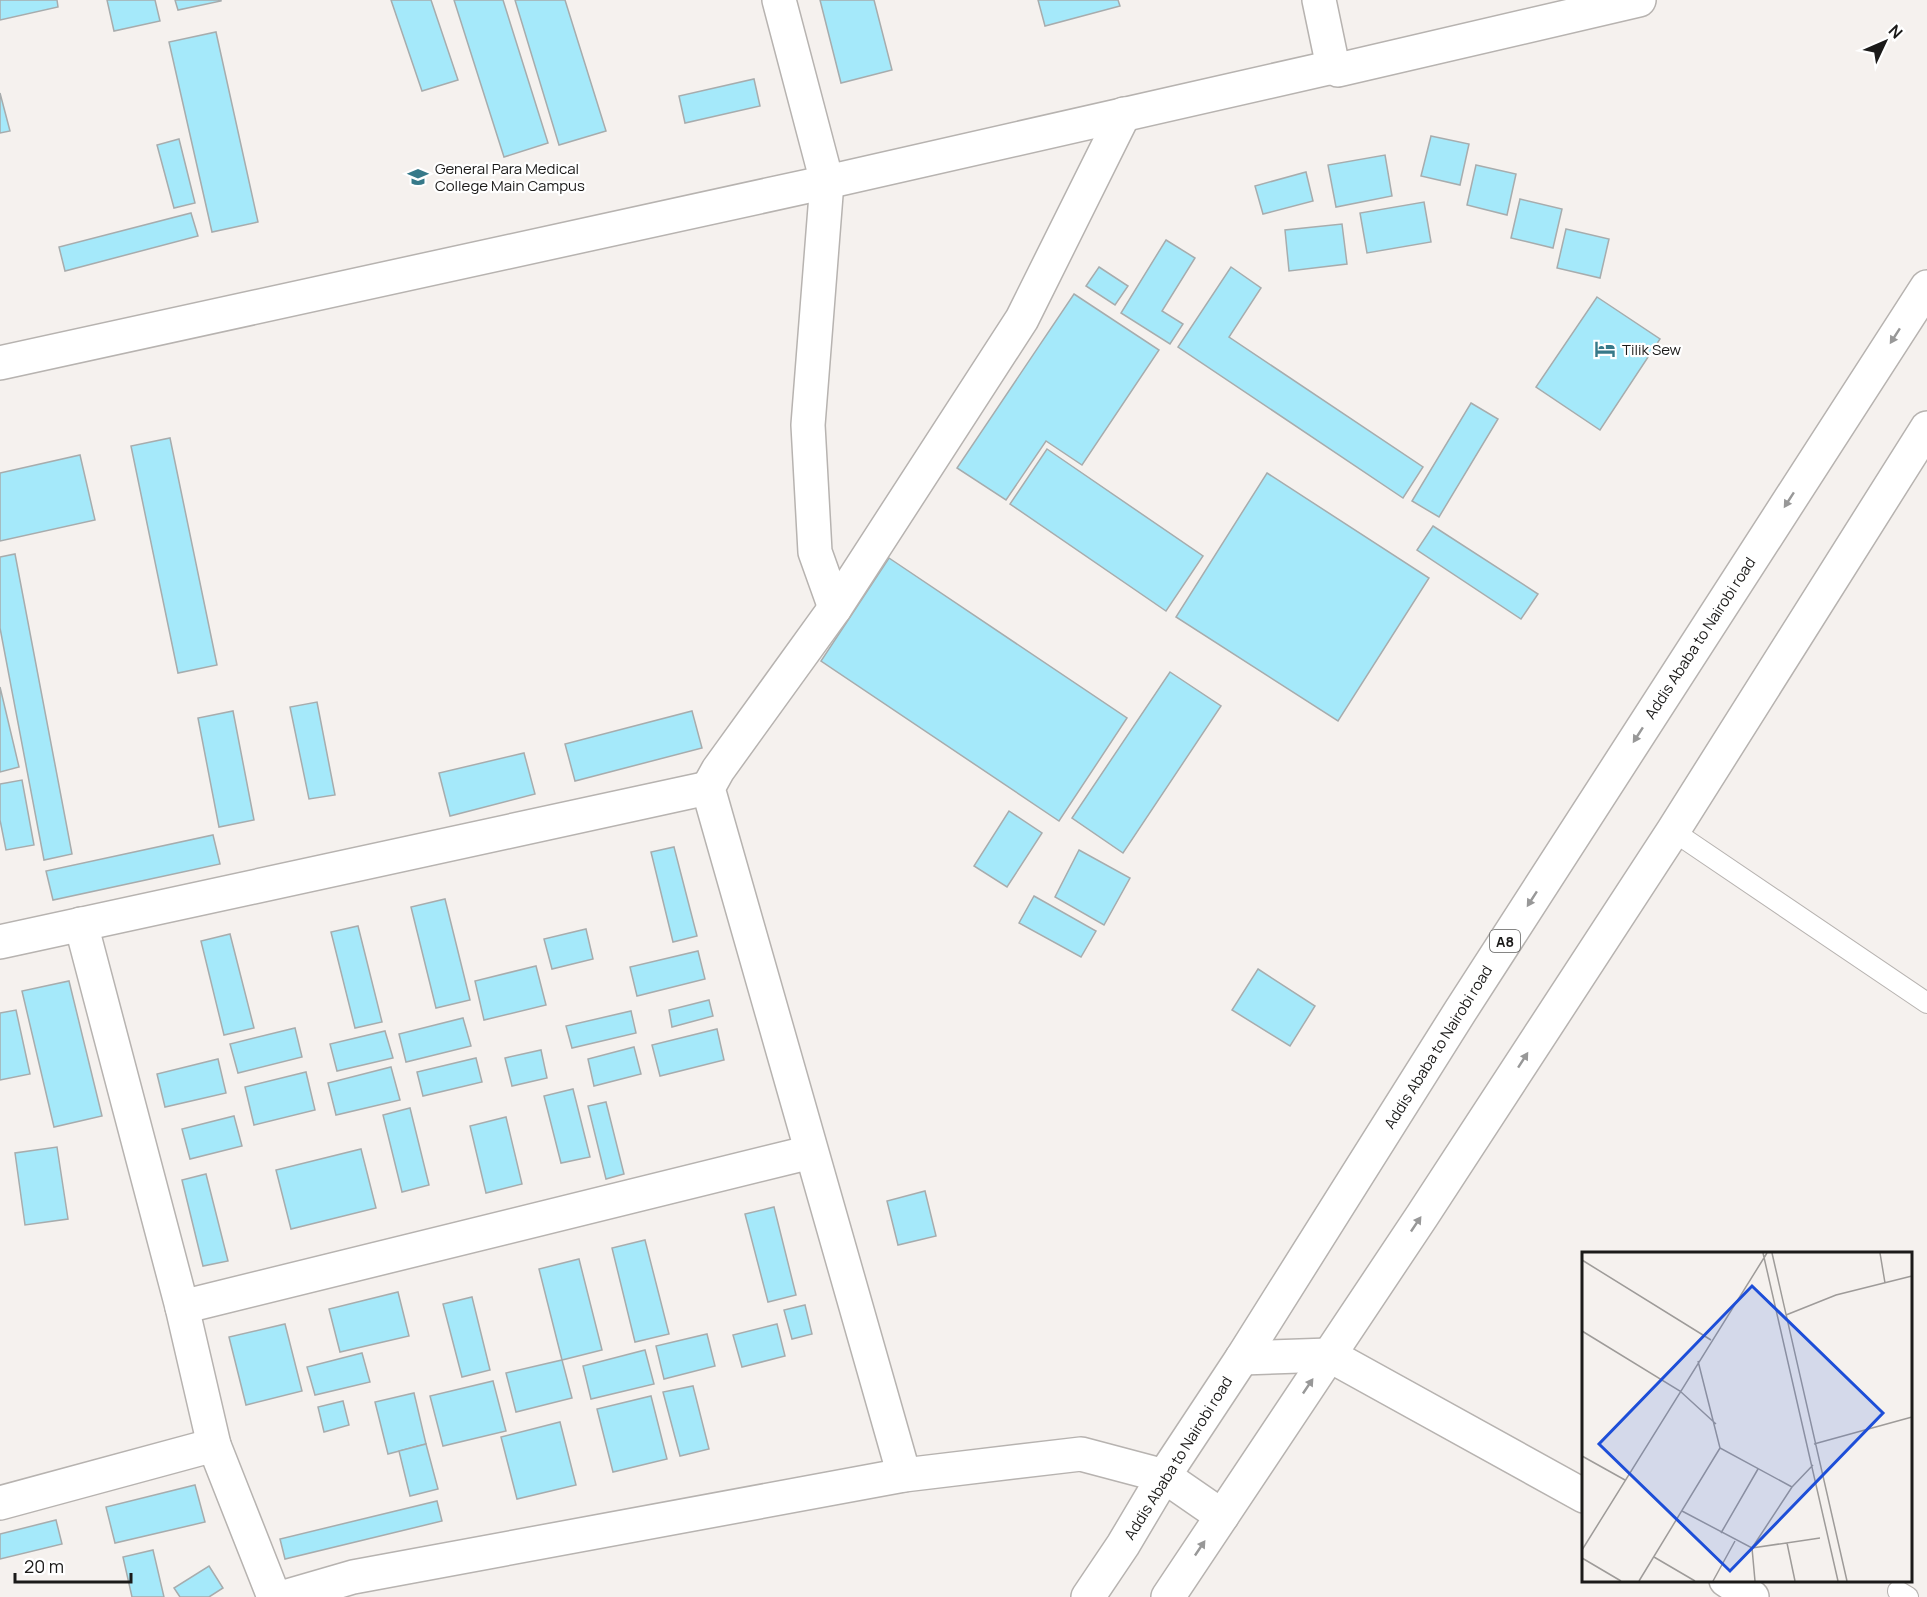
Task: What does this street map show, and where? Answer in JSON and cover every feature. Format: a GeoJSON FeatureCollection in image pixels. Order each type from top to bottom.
{"type":"FeatureCollection","features":[{"type":"Feature","properties":{"kind":"main road"},"geometry":{"type":"LineString","coordinates":[[779,0],[827,182],[808,425],[815,552],[836,608]]}},
{"type":"Feature","properties":{"kind":"main road"},"geometry":{"type":"LineString","coordinates":[[1319,0],[1333,67]]}},
{"type":"Feature","properties":{"kind":"main road"},"geometry":{"type":"LineString","coordinates":[[0,363],[827,182],[1333,67],[1338,70],[1640,0]]}},
{"type":"Feature","properties":{"kind":"main road"},"geometry":{"type":"LineString","coordinates":[[904,1475],[708,788],[718,770],[836,608],[1022,319],[1124,114]]}},
{"type":"Feature","properties":{"kind":"main road","name":"Addis Ababa to Nairobi road"},"geometry":{"type":"LineString","coordinates":[[1088,1597],[1461,1010],[1927,287]]}},
{"type":"Feature","properties":{"kind":"main road"},"geometry":{"type":"LineString","coordinates":[[1168,1597],[1673,831],[1927,428]]}},
{"type":"Feature","properties":{"kind":"main road"},"geometry":{"type":"LineString","coordinates":[[0,942],[708,788]]}},
{"type":"Feature","properties":{"kind":"main road"},"geometry":{"type":"LineString","coordinates":[[81,924],[182,1307],[214,1445],[274,1597]]}},
{"type":"Feature","properties":{"kind":"main road"},"geometry":{"type":"LineString","coordinates":[[182,1307],[811,1152]]}},
{"type":"Feature","properties":{"kind":"main road"},"geometry":{"type":"LineString","coordinates":[[1242,1358],[1329,1355],[1582,1495]]}},
{"type":"Feature","properties":{"kind":"main road"},"geometry":{"type":"LineString","coordinates":[[0,1503],[214,1445]]}},
{"type":"Feature","properties":{"kind":"main road"},"geometry":{"type":"LineString","coordinates":[[284,1597],[353,1578],[904,1475],[1081,1454],[1164,1476],[1222,1516]]}},
{"type":"Feature","properties":{"kind":"main road"},"geometry":{"type":"LineString","coordinates":[[1728,1582],[1752,1597]]}},
{"type":"Feature","properties":{"kind":"lane"},"geometry":{"type":"LineString","coordinates":[[1673,831],[1927,1003]]}},
{"type":"Feature","properties":{"kind":"building"},"geometry":{"type":"Polygon","coordinates":[[[0,0],[57,0],[58,7],[0,20],[0,0]]]}},
{"type":"Feature","properties":{"kind":"building"},"geometry":{"type":"Polygon","coordinates":[[[107,0],[155,0],[160,21],[114,31],[107,0]]]}},
{"type":"Feature","properties":{"kind":"building"},"geometry":{"type":"Polygon","coordinates":[[[175,0],[221,0],[221,1],[178,10],[175,0]]]}},
{"type":"Feature","properties":{"kind":"building"},"geometry":{"type":"Polygon","coordinates":[[[391,0],[431,0],[458,80],[422,91],[391,0]]]}},
{"type":"Feature","properties":{"kind":"building"},"geometry":{"type":"Polygon","coordinates":[[[454,0],[503,0],[548,143],[504,157],[454,0]]]}},
{"type":"Feature","properties":{"kind":"building"},"geometry":{"type":"Polygon","coordinates":[[[515,0],[565,0],[606,131],[559,145],[515,0]]]}},
{"type":"Feature","properties":{"kind":"building"},"geometry":{"type":"Polygon","coordinates":[[[820,0],[874,0],[892,70],[841,83],[820,0]]]}},
{"type":"Feature","properties":{"kind":"building"},"geometry":{"type":"Polygon","coordinates":[[[1038,0],[1118,0],[1120,6],[1045,26],[1038,0]]]}},
{"type":"Feature","properties":{"kind":"building"},"geometry":{"type":"Polygon","coordinates":[[[216,32],[258,222],[212,232],[169,42],[216,32]]]}},
{"type":"Feature","properties":{"kind":"building"},"geometry":{"type":"Polygon","coordinates":[[[754,79],[760,106],[685,123],[679,96],[754,79]]]}},
{"type":"Feature","properties":{"kind":"building"},"geometry":{"type":"Polygon","coordinates":[[[0,93],[10,131],[0,133],[0,93]]]}},
{"type":"Feature","properties":{"kind":"building"},"geometry":{"type":"Polygon","coordinates":[[[1431,136],[1469,144],[1460,185],[1421,176],[1431,136]]]}},
{"type":"Feature","properties":{"kind":"building"},"geometry":{"type":"Polygon","coordinates":[[[179,139],[195,203],[174,208],[157,145],[179,139]]]}},
{"type":"Feature","properties":{"kind":"building"},"geometry":{"type":"Polygon","coordinates":[[[1385,155],[1392,196],[1336,207],[1328,165],[1385,155]]]}},
{"type":"Feature","properties":{"kind":"building"},"geometry":{"type":"Polygon","coordinates":[[[1476,165],[1516,174],[1507,215],[1467,205],[1476,165]]]}},
{"type":"Feature","properties":{"kind":"building"},"geometry":{"type":"Polygon","coordinates":[[[1306,172],[1313,201],[1263,214],[1255,186],[1306,172]]]}},
{"type":"Feature","properties":{"kind":"building"},"geometry":{"type":"Polygon","coordinates":[[[1520,199],[1562,209],[1553,248],[1511,238],[1520,199]]]}},
{"type":"Feature","properties":{"kind":"building"},"geometry":{"type":"Polygon","coordinates":[[[1424,202],[1431,242],[1367,253],[1360,213],[1424,202]]]}},
{"type":"Feature","properties":{"kind":"building"},"geometry":{"type":"Polygon","coordinates":[[[191,213],[198,236],[65,271],[59,247],[191,213]]]}},
{"type":"Feature","properties":{"kind":"building"},"geometry":{"type":"Polygon","coordinates":[[[1342,224],[1347,264],[1289,271],[1285,230],[1342,224]]]}},
{"type":"Feature","properties":{"kind":"building"},"geometry":{"type":"Polygon","coordinates":[[[1566,229],[1609,239],[1600,278],[1557,268],[1566,229]]]}},
{"type":"Feature","properties":{"kind":"building"},"geometry":{"type":"Polygon","coordinates":[[[1166,240],[1195,258],[1162,311],[1183,324],[1170,344],[1121,313],[1166,240]]]}},
{"type":"Feature","properties":{"kind":"building"},"geometry":{"type":"Polygon","coordinates":[[[1099,267],[1128,286],[1115,305],[1086,286],[1099,267]]]}},
{"type":"Feature","properties":{"kind":"building"},"geometry":{"type":"Polygon","coordinates":[[[1231,267],[1261,288],[1229,337],[1423,467],[1403,498],[1178,347],[1231,267]]]}},
{"type":"Feature","properties":{"kind":"building"},"geometry":{"type":"Polygon","coordinates":[[[1074,294],[1159,350],[1082,465],[1046,441],[1006,500],[957,468],[1074,294]]]}},
{"type":"Feature","properties":{"kind":"building"},"geometry":{"type":"Polygon","coordinates":[[[1597,297],[1660,339],[1600,430],[1536,387],[1597,297]]]}},
{"type":"Feature","properties":{"kind":"building"},"geometry":{"type":"Polygon","coordinates":[[[1471,403],[1498,419],[1439,517],[1412,501],[1471,403]]]}},
{"type":"Feature","properties":{"kind":"building"},"geometry":{"type":"Polygon","coordinates":[[[170,438],[217,665],[178,673],[131,446],[170,438]]]}},
{"type":"Feature","properties":{"kind":"building"},"geometry":{"type":"Polygon","coordinates":[[[1047,449],[1203,556],[1166,611],[1010,504],[1047,449]]]}},
{"type":"Feature","properties":{"kind":"building"},"geometry":{"type":"Polygon","coordinates":[[[80,455],[95,520],[0,541],[0,473],[80,455]]]}},
{"type":"Feature","properties":{"kind":"building"},"geometry":{"type":"Polygon","coordinates":[[[1267,473],[1429,578],[1338,721],[1176,617],[1267,473]]]}},
{"type":"Feature","properties":{"kind":"building"},"geometry":{"type":"Polygon","coordinates":[[[1433,526],[1538,594],[1521,619],[1417,550],[1433,526]]]}},
{"type":"Feature","properties":{"kind":"building"},"geometry":{"type":"Polygon","coordinates":[[[15,554],[72,854],[44,860],[0,628],[0,557],[15,554]]]}},
{"type":"Feature","properties":{"kind":"building"},"geometry":{"type":"Polygon","coordinates":[[[889,558],[1127,718],[1059,821],[821,661],[889,558]]]}},
{"type":"Feature","properties":{"kind":"building"},"geometry":{"type":"Polygon","coordinates":[[[1170,672],[1221,706],[1123,853],[1072,818],[1170,672]]]}},
{"type":"Feature","properties":{"kind":"building"},"geometry":{"type":"Polygon","coordinates":[[[0,687],[19,767],[0,772],[0,687]]]}},
{"type":"Feature","properties":{"kind":"building"},"geometry":{"type":"Polygon","coordinates":[[[317,702],[335,795],[309,799],[290,707],[317,702]]]}},
{"type":"Feature","properties":{"kind":"building"},"geometry":{"type":"Polygon","coordinates":[[[233,711],[254,820],[219,827],[198,718],[233,711]]]}},
{"type":"Feature","properties":{"kind":"building"},"geometry":{"type":"Polygon","coordinates":[[[692,711],[702,748],[575,781],[565,744],[692,711]]]}},
{"type":"Feature","properties":{"kind":"building"},"geometry":{"type":"Polygon","coordinates":[[[524,753],[535,794],[450,816],[439,773],[524,753]]]}},
{"type":"Feature","properties":{"kind":"building"},"geometry":{"type":"Polygon","coordinates":[[[22,780],[34,845],[6,850],[0,820],[0,784],[22,780]]]}},
{"type":"Feature","properties":{"kind":"building"},"geometry":{"type":"Polygon","coordinates":[[[1009,811],[1042,833],[1007,887],[974,866],[1009,811]]]}},
{"type":"Feature","properties":{"kind":"building"},"geometry":{"type":"Polygon","coordinates":[[[213,835],[220,864],[53,900],[46,871],[213,835]]]}},
{"type":"Feature","properties":{"kind":"building"},"geometry":{"type":"Polygon","coordinates":[[[674,847],[697,936],[673,942],[651,852],[674,847]]]}},
{"type":"Feature","properties":{"kind":"building"},"geometry":{"type":"Polygon","coordinates":[[[1079,850],[1130,878],[1104,925],[1055,897],[1079,850]]]}},
{"type":"Feature","properties":{"kind":"building"},"geometry":{"type":"Polygon","coordinates":[[[1034,896],[1096,931],[1081,957],[1019,923],[1034,896]]]}},
{"type":"Feature","properties":{"kind":"building"},"geometry":{"type":"Polygon","coordinates":[[[445,899],[470,1000],[436,1008],[411,907],[445,899]]]}},
{"type":"Feature","properties":{"kind":"building"},"geometry":{"type":"Polygon","coordinates":[[[358,926],[382,1022],[355,1028],[331,932],[358,926]]]}},
{"type":"Feature","properties":{"kind":"building"},"geometry":{"type":"Polygon","coordinates":[[[586,929],[593,959],[552,969],[544,939],[586,929]]]}},
{"type":"Feature","properties":{"kind":"building"},"geometry":{"type":"Polygon","coordinates":[[[230,934],[254,1028],[224,1035],[201,941],[230,934]]]}},
{"type":"Feature","properties":{"kind":"building"},"geometry":{"type":"Polygon","coordinates":[[[698,951],[705,979],[637,996],[630,967],[698,951]]]}},
{"type":"Feature","properties":{"kind":"building"},"geometry":{"type":"Polygon","coordinates":[[[536,966],[546,1005],[484,1020],[475,981],[536,966]]]}},
{"type":"Feature","properties":{"kind":"building"},"geometry":{"type":"Polygon","coordinates":[[[1258,969],[1315,1006],[1290,1046],[1232,1010],[1258,969]]]}},
{"type":"Feature","properties":{"kind":"building"},"geometry":{"type":"Polygon","coordinates":[[[69,981],[102,1116],[54,1127],[22,991],[69,981]]]}},
{"type":"Feature","properties":{"kind":"building"},"geometry":{"type":"Polygon","coordinates":[[[709,1000],[713,1016],[672,1027],[669,1010],[709,1000]]]}},
{"type":"Feature","properties":{"kind":"building"},"geometry":{"type":"Polygon","coordinates":[[[16,1010],[30,1074],[0,1080],[0,1013],[16,1010]]]}},
{"type":"Feature","properties":{"kind":"building"},"geometry":{"type":"Polygon","coordinates":[[[631,1011],[636,1033],[572,1048],[566,1026],[631,1011]]]}},
{"type":"Feature","properties":{"kind":"building"},"geometry":{"type":"Polygon","coordinates":[[[463,1018],[471,1046],[406,1062],[399,1034],[463,1018]]]}},
{"type":"Feature","properties":{"kind":"building"},"geometry":{"type":"Polygon","coordinates":[[[295,1028],[302,1057],[238,1073],[230,1044],[295,1028]]]}},
{"type":"Feature","properties":{"kind":"building"},"geometry":{"type":"Polygon","coordinates":[[[717,1029],[724,1060],[660,1076],[652,1045],[717,1029]]]}},
{"type":"Feature","properties":{"kind":"building"},"geometry":{"type":"Polygon","coordinates":[[[385,1031],[393,1058],[337,1071],[330,1044],[385,1031]]]}},
{"type":"Feature","properties":{"kind":"building"},"geometry":{"type":"Polygon","coordinates":[[[634,1047],[641,1074],[594,1086],[588,1059],[634,1047]]]}},
{"type":"Feature","properties":{"kind":"building"},"geometry":{"type":"Polygon","coordinates":[[[541,1050],[547,1078],[512,1086],[505,1058],[541,1050]]]}},
{"type":"Feature","properties":{"kind":"building"},"geometry":{"type":"Polygon","coordinates":[[[476,1058],[482,1082],[423,1096],[417,1072],[476,1058]]]}},
{"type":"Feature","properties":{"kind":"building"},"geometry":{"type":"Polygon","coordinates":[[[218,1059],[226,1093],[165,1107],[157,1074],[218,1059]]]}},
{"type":"Feature","properties":{"kind":"building"},"geometry":{"type":"Polygon","coordinates":[[[391,1067],[400,1100],[336,1115],[328,1083],[391,1067]]]}},
{"type":"Feature","properties":{"kind":"building"},"geometry":{"type":"Polygon","coordinates":[[[306,1072],[315,1110],[254,1125],[245,1087],[306,1072]]]}},
{"type":"Feature","properties":{"kind":"building"},"geometry":{"type":"Polygon","coordinates":[[[573,1089],[590,1157],[561,1163],[544,1096],[573,1089]]]}},
{"type":"Feature","properties":{"kind":"building"},"geometry":{"type":"Polygon","coordinates":[[[606,1102],[624,1174],[606,1179],[588,1106],[606,1102]]]}},
{"type":"Feature","properties":{"kind":"building"},"geometry":{"type":"Polygon","coordinates":[[[410,1108],[429,1185],[402,1192],[383,1115],[410,1108]]]}},
{"type":"Feature","properties":{"kind":"building"},"geometry":{"type":"Polygon","coordinates":[[[234,1116],[242,1146],[190,1159],[182,1129],[234,1116]]]}},
{"type":"Feature","properties":{"kind":"building"},"geometry":{"type":"Polygon","coordinates":[[[506,1117],[522,1184],[486,1193],[470,1126],[506,1117]]]}},
{"type":"Feature","properties":{"kind":"building"},"geometry":{"type":"Polygon","coordinates":[[[57,1147],[68,1219],[25,1225],[15,1153],[57,1147]]]}},
{"type":"Feature","properties":{"kind":"building"},"geometry":{"type":"Polygon","coordinates":[[[361,1149],[376,1208],[291,1229],[276,1170],[361,1149]]]}},
{"type":"Feature","properties":{"kind":"building"},"geometry":{"type":"Polygon","coordinates":[[[206,1174],[228,1261],[203,1266],[182,1180],[206,1174]]]}},
{"type":"Feature","properties":{"kind":"building"},"geometry":{"type":"Polygon","coordinates":[[[925,1191],[936,1236],[898,1245],[887,1201],[925,1191]]]}},
{"type":"Feature","properties":{"kind":"building"},"geometry":{"type":"Polygon","coordinates":[[[774,1207],[796,1295],[768,1302],[745,1214],[774,1207]]]}},
{"type":"Feature","properties":{"kind":"building"},"geometry":{"type":"Polygon","coordinates":[[[645,1240],[669,1334],[635,1342],[612,1248],[645,1240]]]}},
{"type":"Feature","properties":{"kind":"building"},"geometry":{"type":"Polygon","coordinates":[[[579,1259],[602,1350],[562,1360],[539,1269],[579,1259]]]}},
{"type":"Feature","properties":{"kind":"building"},"geometry":{"type":"Polygon","coordinates":[[[398,1292],[409,1336],[340,1352],[329,1309],[398,1292]]]}},
{"type":"Feature","properties":{"kind":"building"},"geometry":{"type":"Polygon","coordinates":[[[472,1297],[490,1370],[462,1377],[443,1304],[472,1297]]]}},
{"type":"Feature","properties":{"kind":"building"},"geometry":{"type":"Polygon","coordinates":[[[805,1305],[812,1334],[792,1339],[784,1310],[805,1305]]]}},
{"type":"Feature","properties":{"kind":"building"},"geometry":{"type":"Polygon","coordinates":[[[285,1324],[302,1391],[246,1405],[229,1337],[285,1324]]]}},
{"type":"Feature","properties":{"kind":"building"},"geometry":{"type":"Polygon","coordinates":[[[777,1324],[785,1356],[742,1367],[733,1335],[777,1324]]]}},
{"type":"Feature","properties":{"kind":"building"},"geometry":{"type":"Polygon","coordinates":[[[707,1334],[715,1366],[664,1379],[656,1346],[707,1334]]]}},
{"type":"Feature","properties":{"kind":"building"},"geometry":{"type":"Polygon","coordinates":[[[645,1350],[654,1384],[591,1399],[583,1366],[645,1350]]]}},
{"type":"Feature","properties":{"kind":"building"},"geometry":{"type":"Polygon","coordinates":[[[362,1353],[370,1382],[315,1395],[307,1367],[362,1353]]]}},
{"type":"Feature","properties":{"kind":"building"},"geometry":{"type":"Polygon","coordinates":[[[562,1360],[572,1398],[516,1412],[506,1373],[562,1360]]]}},
{"type":"Feature","properties":{"kind":"building"},"geometry":{"type":"Polygon","coordinates":[[[493,1381],[506,1431],[443,1446],[430,1396],[493,1381]]]}},
{"type":"Feature","properties":{"kind":"building"},"geometry":{"type":"Polygon","coordinates":[[[693,1386],[709,1449],[680,1456],[663,1392],[693,1386]]]}},
{"type":"Feature","properties":{"kind":"building"},"geometry":{"type":"Polygon","coordinates":[[[414,1393],[426,1444],[388,1454],[375,1402],[414,1393]]]}},
{"type":"Feature","properties":{"kind":"building"},"geometry":{"type":"Polygon","coordinates":[[[651,1396],[667,1459],[613,1472],[597,1409],[651,1396]]]}},
{"type":"Feature","properties":{"kind":"building"},"geometry":{"type":"Polygon","coordinates":[[[343,1401],[349,1425],[324,1432],[318,1407],[343,1401]]]}},
{"type":"Feature","properties":{"kind":"building"},"geometry":{"type":"Polygon","coordinates":[[[560,1422],[576,1485],[517,1499],[501,1437],[560,1422]]]}},
{"type":"Feature","properties":{"kind":"building"},"geometry":{"type":"Polygon","coordinates":[[[426,1444],[438,1489],[410,1496],[399,1451],[426,1444]]]}},
{"type":"Feature","properties":{"kind":"building"},"geometry":{"type":"Polygon","coordinates":[[[195,1485],[205,1522],[115,1543],[106,1507],[195,1485]]]}},
{"type":"Feature","properties":{"kind":"building"},"geometry":{"type":"Polygon","coordinates":[[[437,1501],[442,1521],[285,1559],[280,1539],[437,1501]]]}},
{"type":"Feature","properties":{"kind":"building"},"geometry":{"type":"Polygon","coordinates":[[[56,1520],[62,1544],[0,1559],[0,1534],[56,1520]]]}},
{"type":"Feature","properties":{"kind":"building"},"geometry":{"type":"Polygon","coordinates":[[[153,1550],[164,1597],[132,1597],[123,1557],[153,1550]]]}},
{"type":"Feature","properties":{"kind":"building"},"geometry":{"type":"Polygon","coordinates":[[[209,1566],[223,1588],[209,1597],[180,1597],[174,1588],[209,1566]]]}},
{"type":"Feature","properties":{"kind":"place","name":"General Para Medical College Main Campus"},"geometry":{"type":"Point","coordinates":[418,177]}},
{"type":"Feature","properties":{"kind":"place","name":"Tilik Sew"},"geometry":{"type":"Point","coordinates":[1605,349]}}]}
